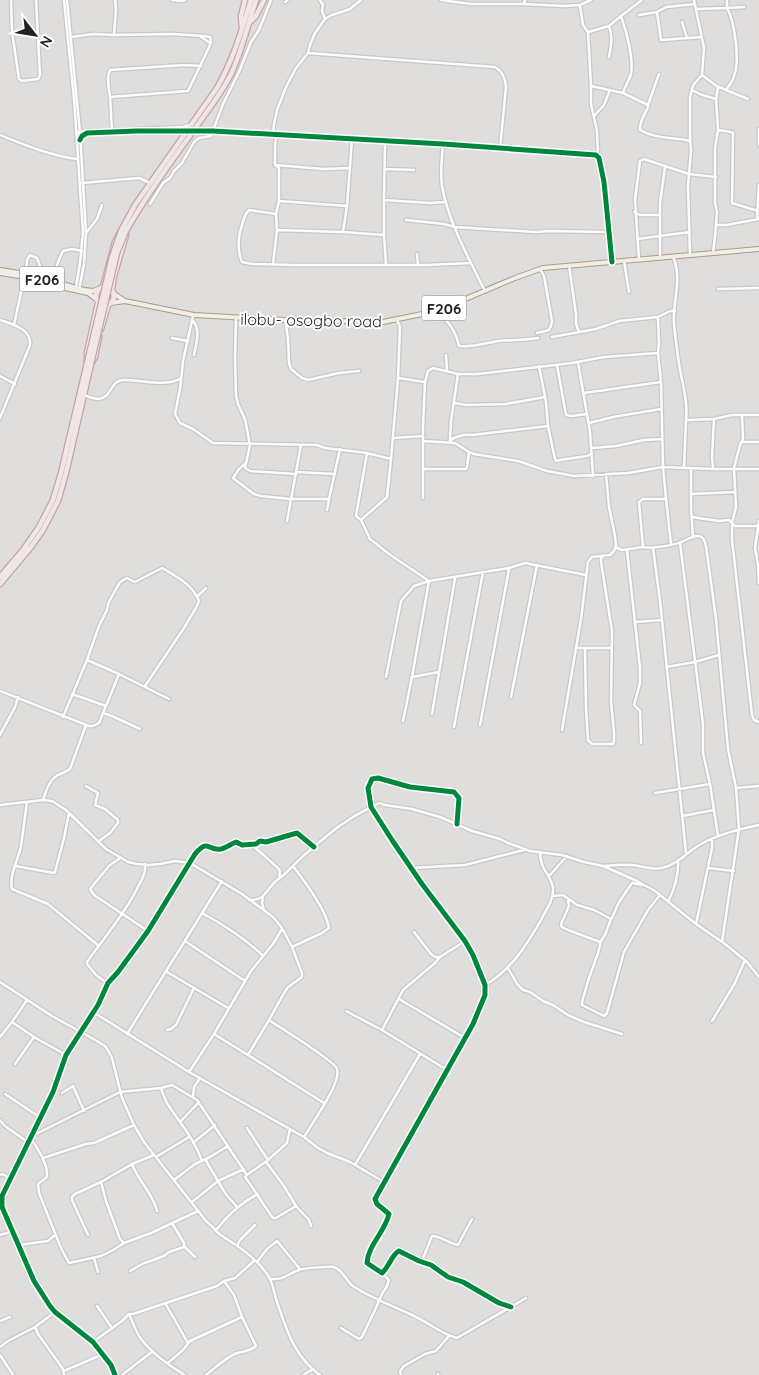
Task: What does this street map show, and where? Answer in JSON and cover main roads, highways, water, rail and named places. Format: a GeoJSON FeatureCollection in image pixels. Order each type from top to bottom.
{"type":"FeatureCollection","features":[{"type":"Feature","properties":{"kind":"highway"},"geometry":{"type":"LineString","coordinates":[[242,29],[241,16],[245,0]]}},
{"type":"Feature","properties":{"kind":"highway"},"geometry":{"type":"LineString","coordinates":[[0,584],[43,530],[62,488],[112,257],[135,205],[217,88],[227,70],[236,50],[251,0]]}},
{"type":"Feature","properties":{"kind":"highway"},"geometry":{"type":"LineString","coordinates":[[0,578],[39,527],[48,510],[61,473],[84,395],[89,363],[87,353],[97,301],[96,294],[101,288],[115,242],[217,97],[231,73],[240,52],[256,0]]}},
{"type":"Feature","properties":{"kind":"highway"},"geometry":{"type":"LineString","coordinates":[[248,24],[256,16],[264,0]]}},
{"type":"Feature","properties":{"kind":"highway"},"geometry":{"type":"LineString","coordinates":[[89,363],[95,357],[110,304],[114,299],[114,276],[126,234],[124,231]]}},
{"type":"Feature","properties":{"kind":"highway"},"geometry":{"type":"LineString","coordinates":[[101,288],[108,287],[113,291]]}},
{"type":"Feature","properties":{"kind":"highway"},"geometry":{"type":"LineString","coordinates":[[97,301],[103,305],[110,304]]}},
{"type":"Feature","properties":{"kind":"main road","name":"ilobu- osogbo road"},"geometry":{"type":"LineString","coordinates":[[125,300],[194,315],[285,320],[367,322],[397,320],[437,311],[540,269],[759,249]]}},
{"type":"Feature","properties":{"kind":"main road","name":"F206"},"geometry":{"type":"LineString","coordinates":[[0,272],[8,270],[77,290],[90,291],[101,288]]}},
{"type":"Feature","properties":{"kind":"main road","name":"F206"},"geometry":{"type":"LineString","coordinates":[[26,275],[88,293],[97,301]]}},
{"type":"Feature","properties":{"kind":"main road","name":"F206"},"geometry":{"type":"LineString","coordinates":[[113,291],[125,300]]}},
{"type":"Feature","properties":{"kind":"main road","name":"F206"},"geometry":{"type":"LineString","coordinates":[[110,304],[125,300]]}}]}
